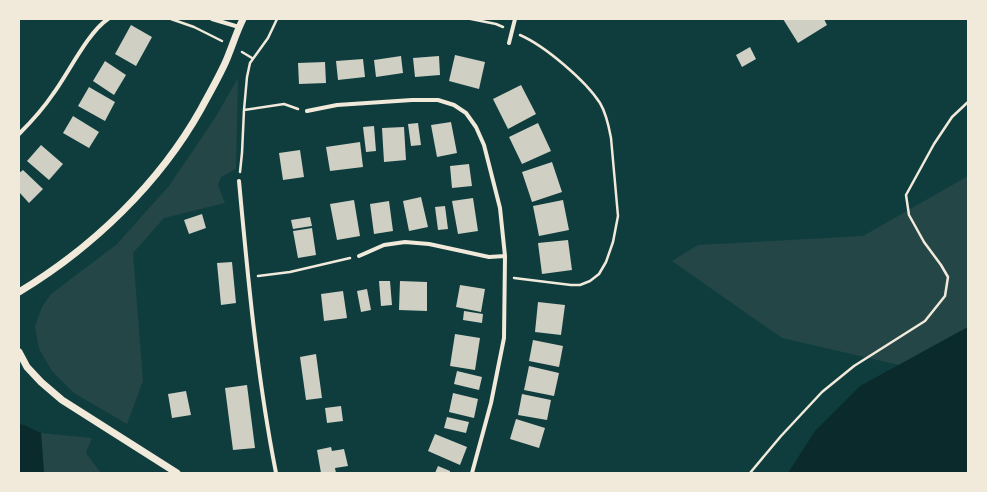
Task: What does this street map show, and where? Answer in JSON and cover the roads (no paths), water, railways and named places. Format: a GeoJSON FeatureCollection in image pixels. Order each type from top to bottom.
{"type":"FeatureCollection","features":[{"type":"Feature","properties":{"kind":"street"},"geometry":{"type":"LineString","coordinates":[[19,134],[36,117],[54,94],[91,36],[108,19]]}},
{"type":"Feature","properties":{"kind":"street"},"geometry":{"type":"LineString","coordinates":[[212,19],[239,27]]}},
{"type":"Feature","properties":{"kind":"street"},"geometry":{"type":"LineString","coordinates":[[19,292],[65,261],[134,201],[182,141],[225,63],[243,19]]}},
{"type":"Feature","properties":{"kind":"street"},"geometry":{"type":"LineString","coordinates":[[509,43],[515,19]]}},
{"type":"Feature","properties":{"kind":"street"},"geometry":{"type":"LineString","coordinates":[[307,111],[337,104],[438,100],[454,105],[466,113],[476,127],[484,145],[500,208],[506,277],[504,338],[491,403],[472,473]]}},
{"type":"Feature","properties":{"kind":"street"},"geometry":{"type":"LineString","coordinates":[[239,182],[248,277],[266,421],[276,473]]}},
{"type":"Feature","properties":{"kind":"street"},"geometry":{"type":"LineString","coordinates":[[359,256],[384,245],[405,242],[429,244],[489,256],[505,256]]}},
{"type":"Feature","properties":{"kind":"street"},"geometry":{"type":"LineString","coordinates":[[19,352],[28,367],[41,382],[62,400],[177,473]]}}]}
